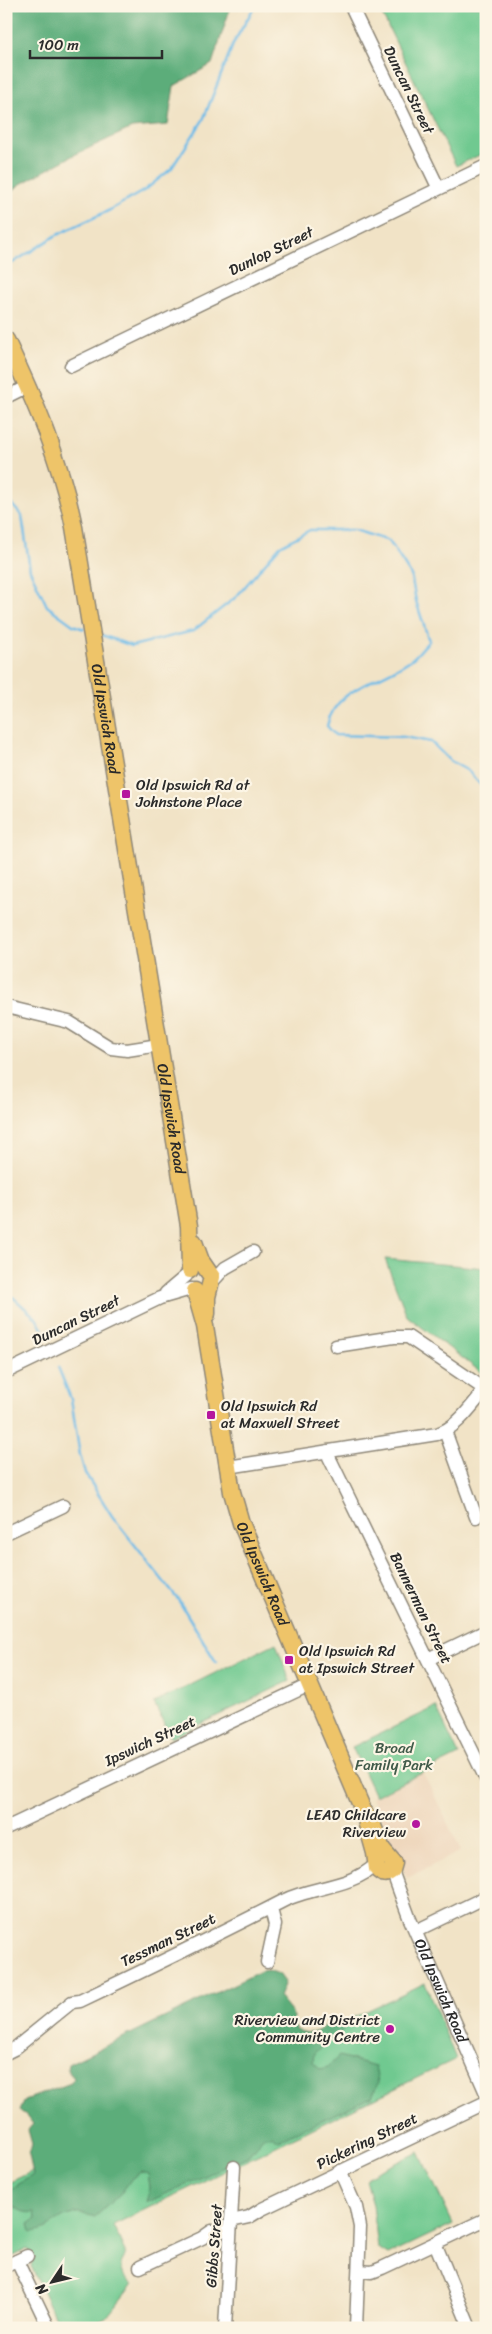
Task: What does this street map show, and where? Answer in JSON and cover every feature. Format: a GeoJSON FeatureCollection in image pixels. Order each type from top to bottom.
{"type":"FeatureCollection","features":[{"type":"Feature","properties":{"kind":"main road","name":"Old Ipswich Road"},"geometry":{"type":"LineString","coordinates":[[6,340],[28,386],[52,445],[66,492],[95,652],[189,1226],[203,1278],[205,1326],[232,1492],[245,1536],[363,1810],[383,1866]]}},
{"type":"Feature","properties":{"kind":"street","name":"Duncan Street"},"geometry":{"type":"LineString","coordinates":[[350,6],[438,187]]}},
{"type":"Feature","properties":{"kind":"street","name":"Dunlop Street"},"geometry":{"type":"LineString","coordinates":[[71,366],[438,187],[486,166]]}},
{"type":"Feature","properties":{"kind":"street"},"geometry":{"type":"LineString","coordinates":[[6,397],[28,386]]}},
{"type":"Feature","properties":{"kind":"street"},"geometry":{"type":"LineString","coordinates":[[6,1007],[69,1022],[111,1048],[127,1050],[160,1045]]}},
{"type":"Feature","properties":{"kind":"street","name":"Duncan Street"},"geometry":{"type":"LineString","coordinates":[[6,1372],[203,1278],[253,1252]]}},
{"type":"Feature","properties":{"kind":"street"},"geometry":{"type":"LineString","coordinates":[[228,1467],[445,1432],[457,1423],[485,1390],[408,1337],[394,1337],[336,1346]]}},
{"type":"Feature","properties":{"kind":"street"},"geometry":{"type":"LineString","coordinates":[[445,1432],[476,1517]]}},
{"type":"Feature","properties":{"kind":"street","name":"Bannerman Street"},"geometry":{"type":"LineString","coordinates":[[328,1451],[329,1457],[486,1779]]}},
{"type":"Feature","properties":{"kind":"street"},"geometry":{"type":"LineString","coordinates":[[6,1533],[63,1506]]}},
{"type":"Feature","properties":{"kind":"street"},"geometry":{"type":"LineString","coordinates":[[428,1660],[486,1631]]}},
{"type":"Feature","properties":{"kind":"street","name":"Ipswich Street"},"geometry":{"type":"LineString","coordinates":[[6,1828],[309,1685]]}},
{"type":"Feature","properties":{"kind":"street","name":"Tessman Street"},"geometry":{"type":"LineString","coordinates":[[10,2051],[72,2002],[80,2001],[271,1909],[334,1892],[370,1876],[383,1866]]}},
{"type":"Feature","properties":{"kind":"street","name":"Old Ipswich Road"},"geometry":{"type":"LineString","coordinates":[[383,1866],[416,1931],[486,2093]]}},
{"type":"Feature","properties":{"kind":"street"},"geometry":{"type":"LineString","coordinates":[[416,1931],[486,1897]]}},
{"type":"Feature","properties":{"kind":"street"},"geometry":{"type":"LineString","coordinates":[[267,1962],[275,1925],[271,1909]]}},
{"type":"Feature","properties":{"kind":"street","name":"Pickering Street"},"geometry":{"type":"LineString","coordinates":[[140,2267],[249,2217],[340,2171],[486,2102]]}},
{"type":"Feature","properties":{"kind":"street","name":"Gibbs Street"},"geometry":{"type":"LineString","coordinates":[[225,2328],[234,2167]]}},
{"type":"Feature","properties":{"kind":"street"},"geometry":{"type":"LineString","coordinates":[[340,2171],[356,2207],[360,2227],[356,2328]]}},
{"type":"Feature","properties":{"kind":"street"},"geometry":{"type":"LineString","coordinates":[[359,2271],[372,2272],[382,2268],[486,2219]]}},
{"type":"Feature","properties":{"kind":"street"},"geometry":{"type":"LineString","coordinates":[[435,2243],[470,2328]]}},
{"type":"Feature","properties":{"kind":"street"},"geometry":{"type":"LineString","coordinates":[[17,2261],[49,2328]]}},
{"type":"Feature","properties":{"kind":"shaded area","name":"LEAD Childcare Riverview"},"geometry":{"type":"Polygon","coordinates":[[[423,1772],[461,1851],[407,1878],[372,1798],[423,1772]]]}},
{"type":"Feature","properties":{"kind":"green space"},"geometry":{"type":"Polygon","coordinates":[[[6,6],[231,6],[212,64],[174,86],[168,125],[132,128],[72,156],[19,185],[6,198],[6,6]]]}},
{"type":"Feature","properties":{"kind":"green space"},"geometry":{"type":"Polygon","coordinates":[[[378,6],[486,6],[486,152],[456,166],[378,6]]]}},
{"type":"Feature","properties":{"kind":"green space"},"geometry":{"type":"Polygon","coordinates":[[[385,1259],[486,1268],[486,1376],[407,1316],[385,1259]]]}},
{"type":"Feature","properties":{"kind":"green space"},"geometry":{"type":"Polygon","coordinates":[[[276,1643],[290,1681],[171,1738],[154,1703],[276,1643]]]}},
{"type":"Feature","properties":{"kind":"green space","name":"Broad Family Park"},"geometry":{"type":"Polygon","coordinates":[[[436,1707],[459,1755],[375,1796],[352,1747],[436,1707]]]}},
{"type":"Feature","properties":{"kind":"green space"},"geometry":{"type":"Polygon","coordinates":[[[268,1970],[279,1974],[285,1982],[279,1997],[292,2013],[296,2030],[307,2033],[316,2032],[331,2019],[338,2020],[345,2027],[314,2053],[313,2062],[321,2069],[328,2067],[339,2056],[375,2066],[378,2083],[372,2097],[278,2140],[271,2135],[263,2137],[248,2156],[146,2203],[150,2187],[148,2174],[141,2172],[132,2178],[122,2192],[95,2217],[74,2214],[66,2216],[40,2231],[31,2232],[29,2224],[36,2219],[35,2212],[24,2212],[16,2208],[11,2200],[11,2189],[33,2175],[29,2155],[32,2144],[28,2130],[33,2124],[20,2111],[25,2100],[71,2083],[74,2078],[67,2070],[68,2064],[261,1971],[268,1970]]]}},
{"type":"Feature","properties":{"kind":"green space"},"geometry":{"type":"Polygon","coordinates":[[[425,1983],[456,2059],[113,2225],[126,2254],[121,2263],[121,2271],[125,2278],[133,2284],[106,2318],[85,2328],[60,2328],[31,2266],[33,2259],[28,2249],[6,2260],[6,2184],[425,1983]]]}},
{"type":"Feature","properties":{"kind":"green space"},"geometry":{"type":"Polygon","coordinates":[[[419,2152],[453,2224],[388,2255],[378,2249],[373,2205],[366,2181],[369,2176],[419,2152]]]}},
{"type":"Feature","properties":{"kind":"waterway"},"geometry":{"type":"LineString","coordinates":[[6,267],[57,235],[110,210],[145,190],[171,169],[203,120],[234,42],[255,6]]}},
{"type":"Feature","properties":{"kind":"waterway"},"geometry":{"type":"LineString","coordinates":[[6,498],[22,516],[30,570],[47,606],[73,625],[84,629]]}},
{"type":"Feature","properties":{"kind":"waterway"},"geometry":{"type":"LineString","coordinates":[[99,634],[132,646],[193,631],[236,597],[280,546],[310,530],[354,530],[389,541],[411,575],[416,601],[429,641],[415,656],[401,666],[350,693],[332,713],[327,726],[335,735],[404,737],[431,742],[449,760],[468,771],[486,791]]}},
{"type":"Feature","properties":{"kind":"waterway"},"geometry":{"type":"LineString","coordinates":[[6,1291],[36,1318],[44,1332]]}},
{"type":"Feature","properties":{"kind":"waterway"},"geometry":{"type":"LineString","coordinates":[[58,1367],[71,1399],[80,1455],[85,1473],[112,1516],[179,1601],[216,1662]]}},
{"type":"Feature","properties":{"kind":"place","name":"Old Ipswich Rd at Johnstone Place"},"geometry":{"type":"Point","coordinates":[126,794]}},
{"type":"Feature","properties":{"kind":"place","name":"Old Ipswich Rd at Maxwell Street"},"geometry":{"type":"Point","coordinates":[211,1415]}},
{"type":"Feature","properties":{"kind":"place","name":"Old Ipswich Rd at Ipswich Street"},"geometry":{"type":"Point","coordinates":[289,1660]}},
{"type":"Feature","properties":{"kind":"place","name":"LEAD Childcare Riverview"},"geometry":{"type":"Point","coordinates":[416,1824]}},
{"type":"Feature","properties":{"kind":"place","name":"Riverview and District Community Centre"},"geometry":{"type":"Point","coordinates":[390,2029]}}]}
